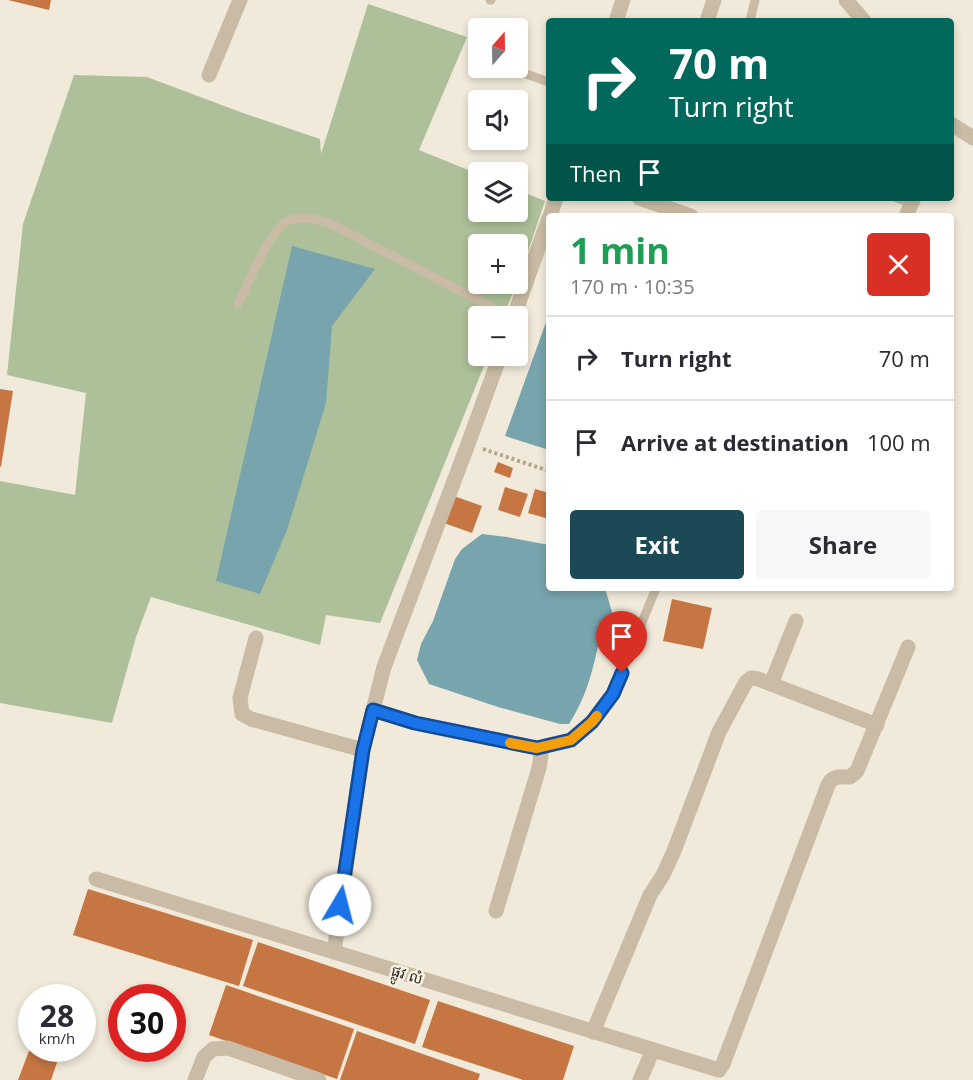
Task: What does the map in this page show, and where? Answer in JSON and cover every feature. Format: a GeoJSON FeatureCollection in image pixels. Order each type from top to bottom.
{"type":"FeatureCollection","features":[{"type":"Feature","properties":{"kind":"street"},"geometry":{"type":"LineString","coordinates":[[209,75],[240,0]]}},
{"type":"Feature","properties":{"kind":"street"},"geometry":{"type":"LineString","coordinates":[[617,18],[624,0]]}},
{"type":"Feature","properties":{"kind":"street"},"geometry":{"type":"LineString","coordinates":[[708,18],[714,0]]}},
{"type":"Feature","properties":{"kind":"street"},"geometry":{"type":"LineString","coordinates":[[846,0],[861,18]]}},
{"type":"Feature","properties":{"kind":"street"},"geometry":{"type":"LineString","coordinates":[[954,126],[973,138]]}},
{"type":"Feature","properties":{"kind":"street"},"geometry":{"type":"LineString","coordinates":[[648,201],[682,213]]}},
{"type":"Feature","properties":{"kind":"street"},"geometry":{"type":"LineString","coordinates":[[518,306],[546,225]]}},
{"type":"Feature","properties":{"kind":"street"},"geometry":{"type":"LineString","coordinates":[[334,952],[363,750],[384,667],[496,366]]}},
{"type":"Feature","properties":{"kind":"street"},"geometry":{"type":"LineString","coordinates":[[771,684],[796,621]]}},
{"type":"Feature","properties":{"kind":"street"},"geometry":{"type":"LineString","coordinates":[[256,638],[240,698],[242,714],[363,750]]}},
{"type":"Feature","properties":{"kind":"street"},"geometry":{"type":"LineString","coordinates":[[593,1032],[650,895],[663,875],[674,851],[719,732],[746,682],[751,678],[758,679],[877,724],[908,647]]}},
{"type":"Feature","properties":{"kind":"street"},"geometry":{"type":"LineString","coordinates":[[373,710],[415,723],[537,748],[541,754],[539,768],[496,911]]}},
{"type":"Feature","properties":{"kind":"street","name":"ផ្លូវ លំ"},"geometry":{"type":"LineString","coordinates":[[96,879],[719,1070],[828,785],[836,776],[850,777],[857,771],[877,724]]}},
{"type":"Feature","properties":{"kind":"street"},"geometry":{"type":"LineString","coordinates":[[195,1080],[204,1058],[213,1049],[228,1048],[319,1080]]}},
{"type":"Feature","properties":{"kind":"street"},"geometry":{"type":"LineString","coordinates":[[640,1080],[653,1050]]}},
{"type":"Feature","properties":{"kind":"lane"},"geometry":{"type":"LineString","coordinates":[[751,18],[755,0]]}},
{"type":"Feature","properties":{"kind":"lane"},"geometry":{"type":"LineString","coordinates":[[528,75],[546,81]]}},
{"type":"Feature","properties":{"kind":"lane"},"geometry":{"type":"LineString","coordinates":[[238,304],[272,237],[287,222],[308,218],[329,223],[490,306]]}},
{"type":"Feature","properties":{"kind":"lane"},"geometry":{"type":"LineString","coordinates":[[537,748],[571,740],[592,722],[613,694],[655,591]]}},
{"type":"Feature","properties":{"kind":"path"},"geometry":{"type":"LineString","coordinates":[[468,444],[546,470]]}},
{"type":"Feature","properties":{"kind":"green space"},"geometry":{"type":"Polygon","coordinates":[[[368,4],[467,37],[419,150],[468,170],[468,222],[528,222],[528,194],[545,201],[528,251],[528,234],[468,234],[468,294],[513,294],[507,306],[468,306],[468,366],[484,366],[380,623],[326,615],[320,645],[151,597],[136,637],[112,723],[0,703],[0,481],[75,495],[86,393],[7,375],[23,224],[74,75],[147,77],[320,139],[321,154],[368,4]]]}},
{"type":"Feature","properties":{"kind":"water"},"geometry":{"type":"Polygon","coordinates":[[[292,246],[375,269],[332,326],[326,403],[287,530],[260,594],[216,581],[292,246]]]}},
{"type":"Feature","properties":{"kind":"water"},"geometry":{"type":"Polygon","coordinates":[[[546,322],[546,449],[505,436],[546,322]]]}},
{"type":"Feature","properties":{"kind":"water"},"geometry":{"type":"Polygon","coordinates":[[[482,534],[546,544],[546,591],[606,591],[612,612],[601,634],[585,692],[569,724],[560,724],[498,707],[429,684],[417,660],[421,644],[433,621],[455,559],[462,549],[482,534]]]}},
{"type":"Feature","properties":{"kind":"building"},"geometry":{"type":"Polygon","coordinates":[[[8,0],[51,0],[49,10],[8,0]]]}},
{"type":"Feature","properties":{"kind":"building"},"geometry":{"type":"Polygon","coordinates":[[[0,389],[13,391],[1,467],[0,466],[0,389]]]}},
{"type":"Feature","properties":{"kind":"building"},"geometry":{"type":"Polygon","coordinates":[[[498,462],[513,468],[510,478],[494,472],[498,462]]]}},
{"type":"Feature","properties":{"kind":"building"},"geometry":{"type":"Polygon","coordinates":[[[505,487],[528,494],[520,517],[498,510],[505,487]]]}},
{"type":"Feature","properties":{"kind":"building"},"geometry":{"type":"Polygon","coordinates":[[[535,489],[546,492],[546,518],[528,513],[535,489]]]}},
{"type":"Feature","properties":{"kind":"building"},"geometry":{"type":"Polygon","coordinates":[[[451,495],[482,506],[472,533],[441,522],[451,495]]]}},
{"type":"Feature","properties":{"kind":"building"},"geometry":{"type":"Polygon","coordinates":[[[672,599],[712,608],[703,649],[663,641],[672,599]]]}},
{"type":"Feature","properties":{"kind":"building"},"geometry":{"type":"Polygon","coordinates":[[[88,889],[253,940],[239,986],[73,935],[88,889]]]}},
{"type":"Feature","properties":{"kind":"building"},"geometry":{"type":"Polygon","coordinates":[[[258,942],[430,1000],[415,1044],[243,986],[258,942]]]}},
{"type":"Feature","properties":{"kind":"building"},"geometry":{"type":"Polygon","coordinates":[[[226,985],[354,1029],[337,1079],[209,1035],[226,985]]]}},
{"type":"Feature","properties":{"kind":"building"},"geometry":{"type":"Polygon","coordinates":[[[438,1001],[574,1046],[563,1080],[523,1080],[422,1047],[438,1001]]]}},
{"type":"Feature","properties":{"kind":"building"},"geometry":{"type":"Polygon","coordinates":[[[357,1031],[480,1074],[478,1080],[340,1080],[357,1031]]]}},
{"type":"Feature","properties":{"kind":"building"},"geometry":{"type":"Polygon","coordinates":[[[25,1062],[57,1062],[51,1080],[18,1080],[25,1062]]]}},
{"type":"Feature","properties":{"kind":"slow traffic"},"geometry":{"type":"LineString","coordinates":[[510,743],[537,748],[571,740],[597,716]]}},
{"type":"Feature","properties":{"kind":"route"},"geometry":{"type":"LineString","coordinates":[[340,905],[363,750],[373,710],[415,723],[537,748],[571,740],[592,722],[613,694],[622,673]]}}]}
